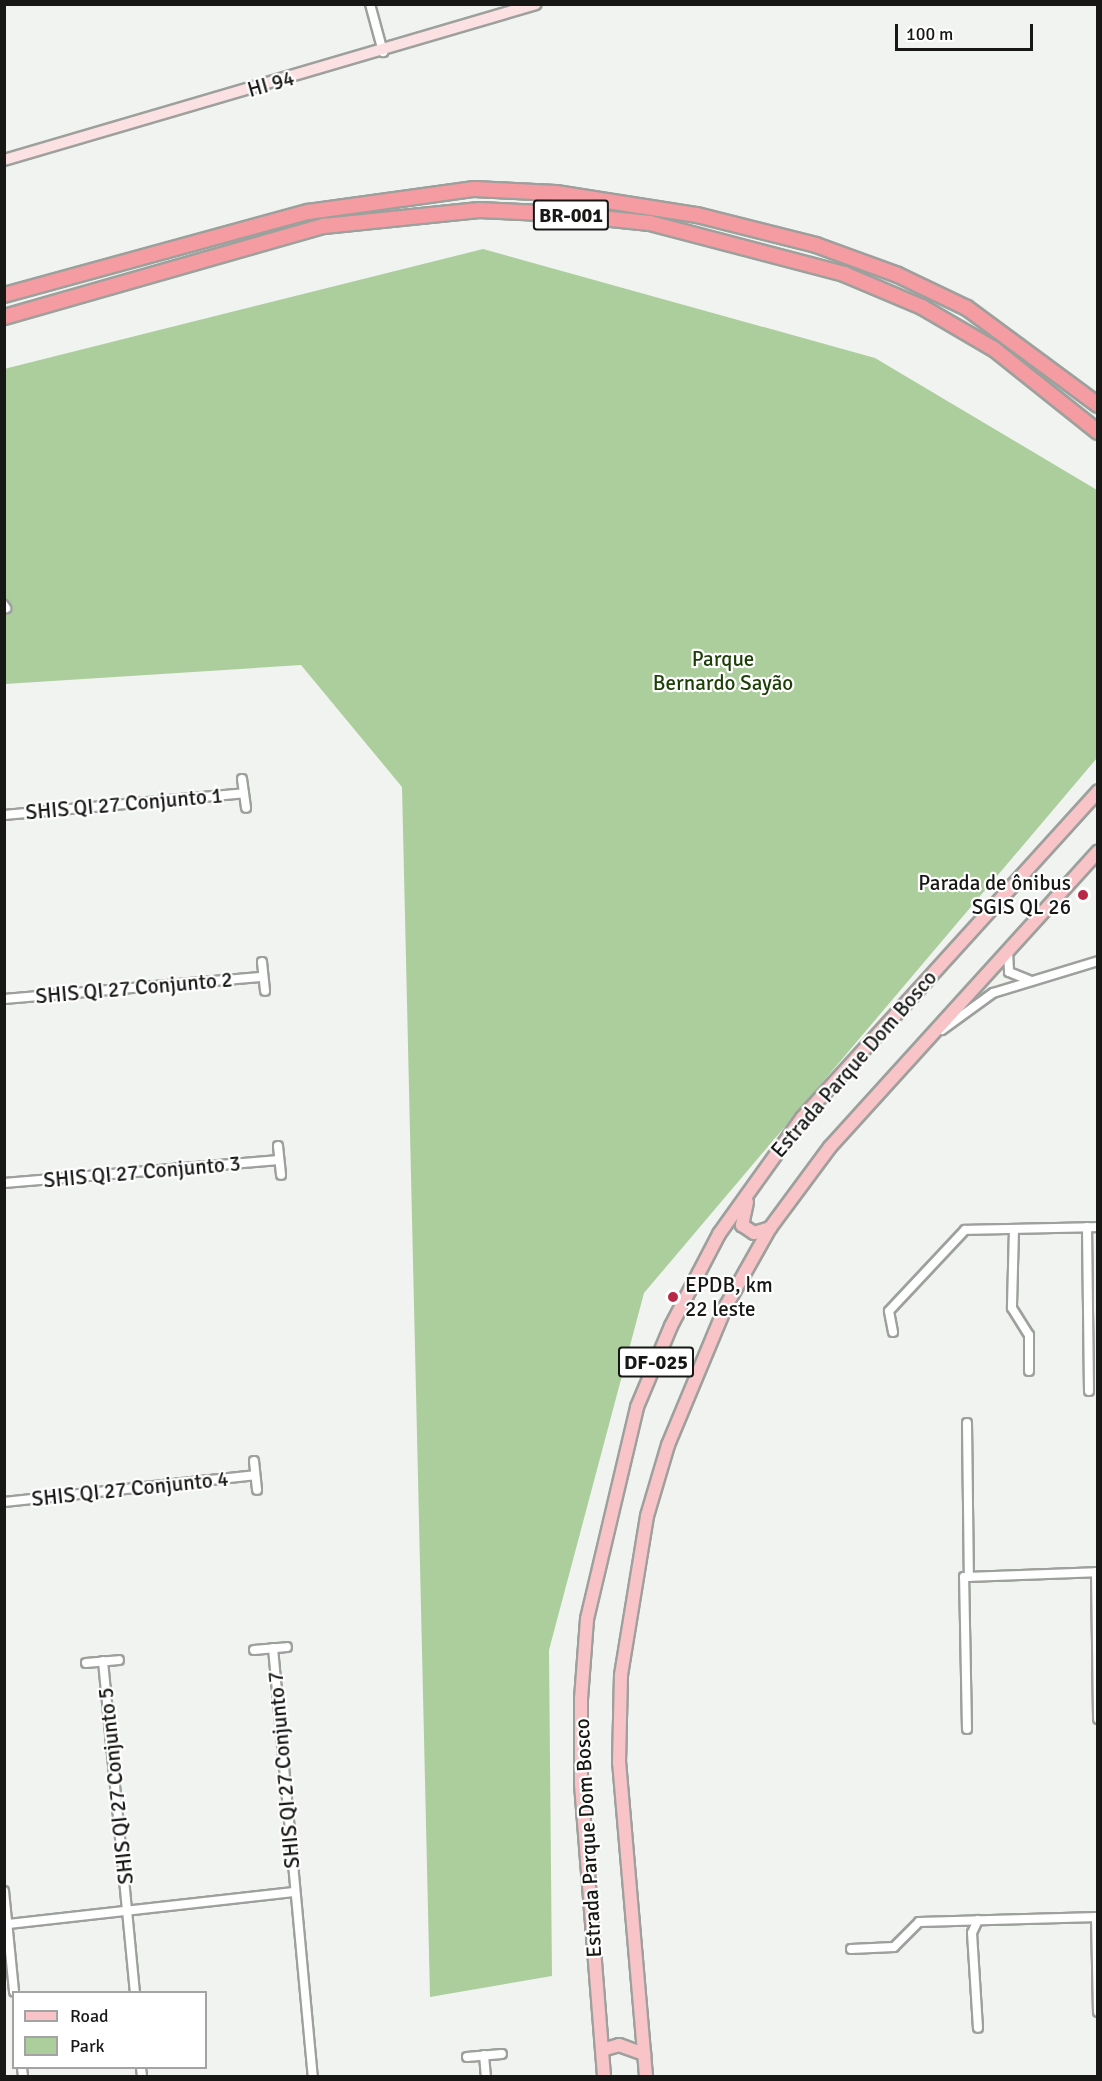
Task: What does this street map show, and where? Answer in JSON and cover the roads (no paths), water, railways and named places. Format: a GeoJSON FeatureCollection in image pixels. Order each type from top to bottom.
{"type":"FeatureCollection","features":[{"type":"Feature","properties":{"kind":"highway","name":"BR-001"},"geometry":{"type":"LineString","coordinates":[[4,295],[308,212],[474,189],[556,194],[697,215],[816,245],[898,275],[967,308],[1098,405]]}},
{"type":"Feature","properties":{"kind":"highway","name":"BR-001"},"geometry":{"type":"LineString","coordinates":[[4,317],[324,226],[479,210],[563,214],[650,223],[844,274],[922,308],[994,349],[1098,432]]}},
{"type":"Feature","properties":{"kind":"main road","name":"Estrada Parque Dom Bosco"},"geometry":{"type":"LineString","coordinates":[[604,2076],[581,1783],[587,1619],[637,1407],[671,1326],[719,1234],[802,1118],[1098,792]]}},
{"type":"Feature","properties":{"kind":"main road","name":"Estrada Parque Dom Bosco"},"geometry":{"type":"LineString","coordinates":[[646,2076],[619,1763],[631,1599],[647,1516],[693,1376],[770,1228],[830,1147],[1098,851]]}},
{"type":"Feature","properties":{"kind":"main road"},"geometry":{"type":"LineString","coordinates":[[762,1172],[741,1218],[747,1231],[770,1228]]}},
{"type":"Feature","properties":{"kind":"main road"},"geometry":{"type":"LineString","coordinates":[[602,2050],[619,2045],[644,2054]]}},
{"type":"Feature","properties":{"kind":"street"},"geometry":{"type":"LineString","coordinates":[[370,4],[383,51]]}},
{"type":"Feature","properties":{"kind":"street","name":"HI 94"},"geometry":{"type":"LineString","coordinates":[[4,160],[383,51],[536,4]]}},
{"type":"Feature","properties":{"kind":"street"},"geometry":{"type":"LineString","coordinates":[[242,779],[246,808]]}},
{"type":"Feature","properties":{"kind":"street","name":"SHIS QI 27 Conjunto 1"},"geometry":{"type":"LineString","coordinates":[[4,815],[244,793]]}},
{"type":"Feature","properties":{"kind":"street"},"geometry":{"type":"LineString","coordinates":[[1009,948],[1009,972],[1035,981]]}},
{"type":"Feature","properties":{"kind":"street"},"geometry":{"type":"LineString","coordinates":[[1085,965],[1098,956]]}},
{"type":"Feature","properties":{"kind":"street"},"geometry":{"type":"LineString","coordinates":[[903,1065],[975,1003],[1098,961]]}},
{"type":"Feature","properties":{"kind":"street"},"geometry":{"type":"LineString","coordinates":[[262,962],[265,991]]}},
{"type":"Feature","properties":{"kind":"street","name":"SHIS QI 27 Conjunto 2"},"geometry":{"type":"LineString","coordinates":[[4,999],[263,976]]}},
{"type":"Feature","properties":{"kind":"street"},"geometry":{"type":"LineString","coordinates":[[278,1146],[281,1175]]}},
{"type":"Feature","properties":{"kind":"street","name":"SHIS QI 27 Conjunto 3"},"geometry":{"type":"LineString","coordinates":[[4,1183],[279,1160]]}},
{"type":"Feature","properties":{"kind":"street"},"geometry":{"type":"LineString","coordinates":[[1087,1227],[1089,1391]]}},
{"type":"Feature","properties":{"kind":"street"},"geometry":{"type":"LineString","coordinates":[[893,1332],[889,1311],[965,1230],[1098,1227]]}},
{"type":"Feature","properties":{"kind":"street"},"geometry":{"type":"LineString","coordinates":[[1014,1229],[1012,1308],[1029,1335],[1029,1371]]}},
{"type":"Feature","properties":{"kind":"street"},"geometry":{"type":"LineString","coordinates":[[967,1424],[967,1729]]}},
{"type":"Feature","properties":{"kind":"street"},"geometry":{"type":"LineString","coordinates":[[254,1461],[257,1490]]}},
{"type":"Feature","properties":{"kind":"street","name":"SHIS QI 27 Conjunto 4"},"geometry":{"type":"LineString","coordinates":[[4,1502],[255,1475]]}},
{"type":"Feature","properties":{"kind":"street"},"geometry":{"type":"LineString","coordinates":[[966,1577],[1097,1572],[1098,1719]]}},
{"type":"Feature","properties":{"kind":"street"},"geometry":{"type":"LineString","coordinates":[[254,1650],[287,1647]]}},
{"type":"Feature","properties":{"kind":"street","name":"SHIS QI 27 Conjunto 7"},"geometry":{"type":"LineString","coordinates":[[273,1648],[313,2076]]}},
{"type":"Feature","properties":{"kind":"street"},"geometry":{"type":"LineString","coordinates":[[86,1663],[119,1660]]}},
{"type":"Feature","properties":{"kind":"street","name":"SHIS QI 27 Conjunto 5"},"geometry":{"type":"LineString","coordinates":[[103,1661],[135,1991]]}},
{"type":"Feature","properties":{"kind":"street"},"geometry":{"type":"LineString","coordinates":[[4,1891],[14,1991]]}},
{"type":"Feature","properties":{"kind":"street"},"geometry":{"type":"LineString","coordinates":[[8,1924],[294,1892]]}},
{"type":"Feature","properties":{"kind":"street"},"geometry":{"type":"LineString","coordinates":[[851,1949],[894,1947],[919,1922],[1097,1917],[1098,2012]]}},
{"type":"Feature","properties":{"kind":"street"},"geometry":{"type":"LineString","coordinates":[[978,1920],[972,1933],[978,2028]]}},
{"type":"Feature","properties":{"kind":"street"},"geometry":{"type":"LineString","coordinates":[[467,2057],[502,2054]]}},
{"type":"Feature","properties":{"kind":"street"},"geometry":{"type":"LineString","coordinates":[[484,2055],[486,2076]]}},
{"type":"Feature","properties":{"kind":"place","name":"Parada de ônibus SGIS QL 26"},"geometry":{"type":"Point","coordinates":[1083,895]}},
{"type":"Feature","properties":{"kind":"place","name":"EPDB, km 22 leste"},"geometry":{"type":"Point","coordinates":[673,1297]}},
{"type":"Feature","properties":{"kind":"park label","name":"Parque Bernardo Sayão"},"geometry":{"type":"Point","coordinates":[723,671]}}]}
